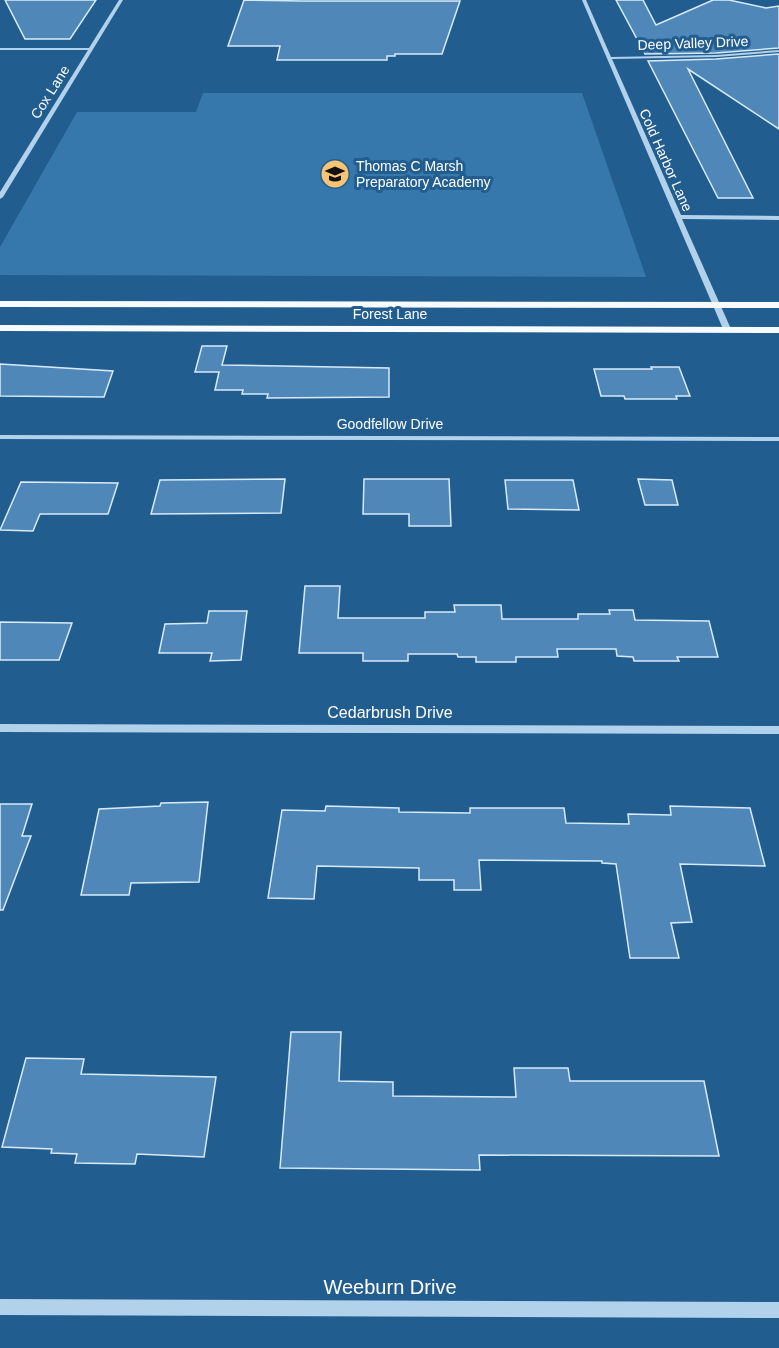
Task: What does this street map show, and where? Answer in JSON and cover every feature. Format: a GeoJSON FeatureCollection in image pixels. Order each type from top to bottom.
{"type":"FeatureCollection","features":[{"type":"Feature","properties":{"kind":"main road","name":"Forest Lane"},"geometry":{"type":"LineString","coordinates":[[0,304],[779,305]]}},
{"type":"Feature","properties":{"kind":"main road","name":"Forest Lane"},"geometry":{"type":"LineString","coordinates":[[0,328],[779,330]]}},
{"type":"Feature","properties":{"kind":"street","name":"Cox Lane"},"geometry":{"type":"LineString","coordinates":[[0,197],[121,0]]}},
{"type":"Feature","properties":{"kind":"street","name":"Cold Harbor Lane"},"geometry":{"type":"LineString","coordinates":[[584,0],[727,329]]}},
{"type":"Feature","properties":{"kind":"street"},"geometry":{"type":"LineString","coordinates":[[0,49],[91,49]]}},
{"type":"Feature","properties":{"kind":"street","name":"Deep Valley Drive"},"geometry":{"type":"LineString","coordinates":[[608,57],[716,56],[779,51]]}},
{"type":"Feature","properties":{"kind":"street"},"geometry":{"type":"LineString","coordinates":[[678,217],[779,218]]}},
{"type":"Feature","properties":{"kind":"street","name":"Goodfellow Drive"},"geometry":{"type":"LineString","coordinates":[[0,436],[779,439]]}},
{"type":"Feature","properties":{"kind":"street","name":"Cedarbrush Drive"},"geometry":{"type":"LineString","coordinates":[[0,728],[779,730]]}},
{"type":"Feature","properties":{"kind":"street","name":"Weeburn Drive"},"geometry":{"type":"LineString","coordinates":[[0,1307],[779,1310]]}},
{"type":"Feature","properties":{"kind":"shaded area","name":"Thomas C Marsh Preparatory Academy"},"geometry":{"type":"Polygon","coordinates":[[[203,93],[582,93],[646,277],[0,275],[0,247],[77,112],[196,112],[203,93]]]}},
{"type":"Feature","properties":{"kind":"building"},"geometry":{"type":"Polygon","coordinates":[[[5,0],[96,0],[70,39],[25,39],[5,0]]]}},
{"type":"Feature","properties":{"kind":"building"},"geometry":{"type":"Polygon","coordinates":[[[244,0],[460,1],[442,54],[395,54],[395,56],[387,56],[387,60],[277,60],[280,46],[228,46],[244,0]]]}},
{"type":"Feature","properties":{"kind":"building"},"geometry":{"type":"Polygon","coordinates":[[[616,0],[643,0],[656,25],[713,0],[729,0],[766,8],[779,6],[779,48],[716,53],[645,54],[616,0]]]}},
{"type":"Feature","properties":{"kind":"building"},"geometry":{"type":"Polygon","coordinates":[[[779,54],[779,129],[688,69],[753,198],[718,198],[648,61],[779,54]]]}},
{"type":"Feature","properties":{"kind":"building"},"geometry":{"type":"Polygon","coordinates":[[[202,346],[227,346],[222,365],[389,368],[389,397],[267,398],[268,394],[242,394],[243,390],[215,390],[219,372],[195,372],[202,346]]]}},
{"type":"Feature","properties":{"kind":"building"},"geometry":{"type":"Polygon","coordinates":[[[0,364],[113,371],[104,397],[0,396],[0,364]]]}},
{"type":"Feature","properties":{"kind":"building"},"geometry":{"type":"Polygon","coordinates":[[[651,367],[679,367],[690,396],[676,396],[677,399],[625,399],[624,396],[601,396],[594,369],[652,369],[651,367]]]}},
{"type":"Feature","properties":{"kind":"building"},"geometry":{"type":"Polygon","coordinates":[[[285,479],[281,513],[151,514],[160,480],[285,479]]]}},
{"type":"Feature","properties":{"kind":"building"},"geometry":{"type":"Polygon","coordinates":[[[364,479],[449,479],[451,526],[409,526],[409,514],[363,514],[364,479]]]}},
{"type":"Feature","properties":{"kind":"building"},"geometry":{"type":"Polygon","coordinates":[[[638,479],[672,480],[678,505],[645,505],[638,479]]]}},
{"type":"Feature","properties":{"kind":"building"},"geometry":{"type":"Polygon","coordinates":[[[505,480],[573,480],[579,510],[508,509],[505,480]]]}},
{"type":"Feature","properties":{"kind":"building"},"geometry":{"type":"Polygon","coordinates":[[[21,482],[118,483],[108,514],[40,514],[33,531],[0,530],[21,482]]]}},
{"type":"Feature","properties":{"kind":"building"},"geometry":{"type":"Polygon","coordinates":[[[305,586],[340,586],[338,618],[425,618],[425,612],[455,612],[454,605],[501,605],[502,619],[578,619],[578,614],[610,614],[609,610],[633,610],[635,620],[709,621],[718,657],[677,657],[679,661],[634,661],[633,657],[617,656],[616,649],[557,649],[558,657],[516,657],[516,662],[476,662],[476,657],[458,657],[457,654],[408,654],[408,661],[363,661],[363,653],[299,653],[305,586]]]}},
{"type":"Feature","properties":{"kind":"building"},"geometry":{"type":"Polygon","coordinates":[[[209,611],[247,611],[241,660],[210,661],[212,653],[159,653],[165,624],[207,623],[209,611]]]}},
{"type":"Feature","properties":{"kind":"building"},"geometry":{"type":"Polygon","coordinates":[[[0,622],[72,623],[59,660],[0,660],[0,622]]]}},
{"type":"Feature","properties":{"kind":"building"},"geometry":{"type":"Polygon","coordinates":[[[208,802],[199,882],[131,883],[129,895],[81,895],[99,809],[160,806],[161,803],[208,802]]]}},
{"type":"Feature","properties":{"kind":"building"},"geometry":{"type":"Polygon","coordinates":[[[0,804],[32,804],[22,836],[31,836],[3,910],[0,910],[0,804]]]}},
{"type":"Feature","properties":{"kind":"building"},"geometry":{"type":"Polygon","coordinates":[[[326,806],[399,808],[399,812],[470,813],[470,808],[564,808],[566,823],[629,824],[628,814],[671,815],[670,806],[750,808],[765,866],[680,864],[692,922],[671,923],[679,958],[630,958],[616,864],[602,863],[602,861],[479,860],[481,890],[454,890],[454,880],[419,880],[419,868],[317,866],[314,899],[268,898],[282,810],[325,811],[326,806]]]}},
{"type":"Feature","properties":{"kind":"building"},"geometry":{"type":"Polygon","coordinates":[[[291,1032],[341,1032],[339,1081],[393,1082],[393,1096],[516,1097],[514,1068],[568,1068],[570,1081],[704,1081],[719,1156],[479,1155],[480,1170],[280,1168],[291,1032]]]}},
{"type":"Feature","properties":{"kind":"building"},"geometry":{"type":"Polygon","coordinates":[[[26,1058],[84,1059],[81,1074],[216,1077],[204,1157],[137,1154],[135,1164],[75,1163],[77,1154],[51,1153],[52,1149],[2,1147],[26,1058]]]}},
{"type":"Feature","properties":{"kind":"place","name":"Thomas C Marsh Preparatory Academy"},"geometry":{"type":"Point","coordinates":[335,174]}}]}
